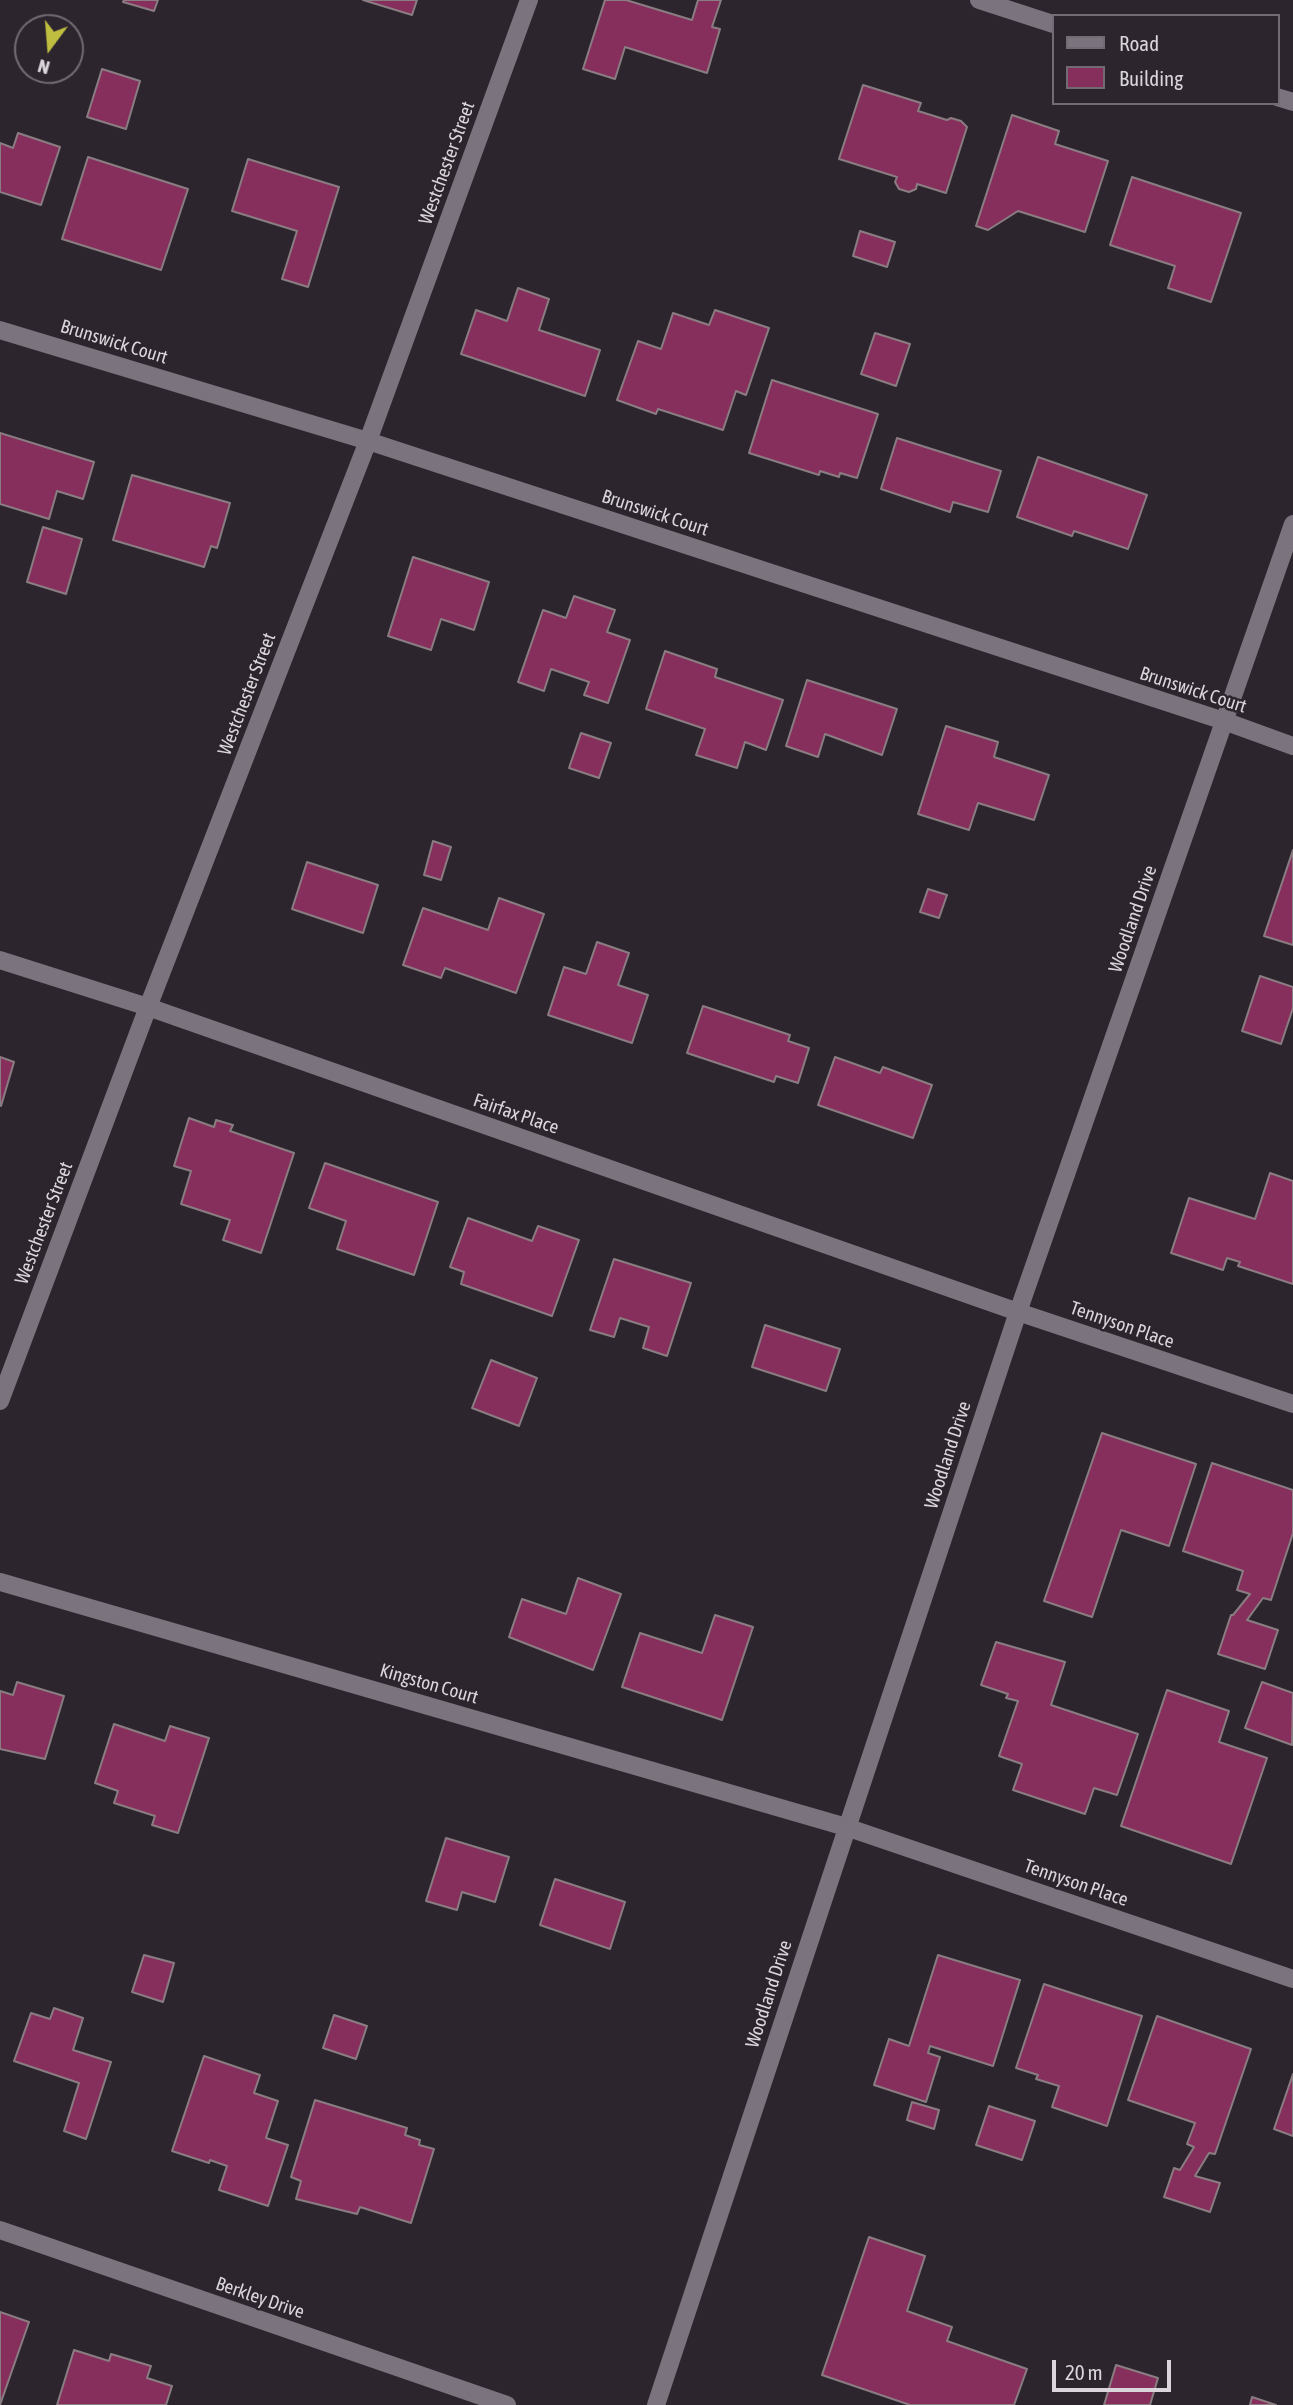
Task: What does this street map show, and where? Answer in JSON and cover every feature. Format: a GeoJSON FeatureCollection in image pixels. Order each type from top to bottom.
{"type":"FeatureCollection","features":[{"type":"Feature","properties":{"kind":"street","name":"Westchester Street"},"geometry":{"type":"LineString","coordinates":[[0,1401],[148,1007],[368,441],[529,0]]}},
{"type":"Feature","properties":{"kind":"street"},"geometry":{"type":"LineString","coordinates":[[979,0],[1052,24]]}},
{"type":"Feature","properties":{"kind":"street","name":"Brunswick Court"},"geometry":{"type":"LineString","coordinates":[[0,330],[368,441],[1293,746]]}},
{"type":"Feature","properties":{"kind":"street","name":"Woodland Drive"},"geometry":{"type":"LineString","coordinates":[[656,2405],[1018,1312],[1293,524]]}},
{"type":"Feature","properties":{"kind":"street","name":"Fairfax Place"},"geometry":{"type":"LineString","coordinates":[[0,960],[148,1007],[1018,1312]]}},
{"type":"Feature","properties":{"kind":"street","name":"Tennyson Place"},"geometry":{"type":"LineString","coordinates":[[1018,1312],[1293,1404]]}},
{"type":"Feature","properties":{"kind":"street","name":"Kingston Court"},"geometry":{"type":"LineString","coordinates":[[0,1582],[846,1827]]}},
{"type":"Feature","properties":{"kind":"street","name":"Tennyson Place"},"geometry":{"type":"LineString","coordinates":[[846,1827],[1293,1979]]}},
{"type":"Feature","properties":{"kind":"street","name":"Berkley Drive"},"geometry":{"type":"LineString","coordinates":[[0,2230],[507,2405]]}},
{"type":"Feature","properties":{"kind":"building"},"geometry":{"type":"Polygon","coordinates":[[[158,0],[154,11],[123,2],[158,0]]]}},
{"type":"Feature","properties":{"kind":"building"},"geometry":{"type":"Polygon","coordinates":[[[363,0],[417,0],[412,15],[363,0]]]}},
{"type":"Feature","properties":{"kind":"building"},"geometry":{"type":"Polygon","coordinates":[[[605,0],[626,0],[692,20],[698,0],[721,0],[712,27],[720,29],[707,73],[625,47],[615,79],[583,69],[605,0]]]}},
{"type":"Feature","properties":{"kind":"building"},"geometry":{"type":"Polygon","coordinates":[[[102,69],[140,81],[126,129],[87,117],[102,69]]]}},
{"type":"Feature","properties":{"kind":"building"},"geometry":{"type":"Polygon","coordinates":[[[863,85],[921,103],[918,111],[947,120],[951,118],[961,121],[967,127],[946,193],[917,184],[916,189],[909,192],[899,189],[895,182],[897,177],[839,159],[863,85]]]}},
{"type":"Feature","properties":{"kind":"building"},"geometry":{"type":"Polygon","coordinates":[[[1012,115],[1059,131],[1055,144],[1108,161],[1085,232],[1018,211],[988,230],[976,226],[1012,115]]]}},
{"type":"Feature","properties":{"kind":"building"},"geometry":{"type":"Polygon","coordinates":[[[18,133],[60,147],[41,205],[0,192],[0,143],[13,148],[18,133]]]}},
{"type":"Feature","properties":{"kind":"building"},"geometry":{"type":"Polygon","coordinates":[[[88,157],[188,189],[161,270],[62,239],[88,157]]]}},
{"type":"Feature","properties":{"kind":"building"},"geometry":{"type":"Polygon","coordinates":[[[248,159],[339,187],[308,287],[282,279],[297,231],[232,211],[248,159]]]}},
{"type":"Feature","properties":{"kind":"building"},"geometry":{"type":"Polygon","coordinates":[[[1132,177],[1241,213],[1211,302],[1168,288],[1175,266],[1110,245],[1132,177]]]}},
{"type":"Feature","properties":{"kind":"building"},"geometry":{"type":"Polygon","coordinates":[[[860,231],[895,242],[887,267],[853,256],[860,231]]]}},
{"type":"Feature","properties":{"kind":"building"},"geometry":{"type":"Polygon","coordinates":[[[518,288],[549,299],[539,330],[600,350],[585,396],[461,354],[476,310],[507,321],[518,288]]]}},
{"type":"Feature","properties":{"kind":"building"},"geometry":{"type":"Polygon","coordinates":[[[715,310],[769,328],[746,395],[736,391],[723,430],[658,409],[656,414],[617,400],[638,341],[661,349],[673,313],[709,325],[715,310]]]}},
{"type":"Feature","properties":{"kind":"building"},"geometry":{"type":"Polygon","coordinates":[[[875,333],[910,344],[896,386],[861,374],[875,333]]]}},
{"type":"Feature","properties":{"kind":"building"},"geometry":{"type":"Polygon","coordinates":[[[772,380],[878,414],[857,478],[840,473],[839,477],[820,471],[819,475],[749,453],[772,380]]]}},
{"type":"Feature","properties":{"kind":"building"},"geometry":{"type":"Polygon","coordinates":[[[0,433],[94,462],[83,499],[57,491],[49,519],[0,504],[0,433]]]}},
{"type":"Feature","properties":{"kind":"building"},"geometry":{"type":"Polygon","coordinates":[[[897,438],[1001,471],[988,512],[953,502],[950,512],[881,489],[897,438]]]}},
{"type":"Feature","properties":{"kind":"building"},"geometry":{"type":"Polygon","coordinates":[[[1038,457],[1147,495],[1128,549],[1074,531],[1072,536],[1017,517],[1038,457]]]}},
{"type":"Feature","properties":{"kind":"building"},"geometry":{"type":"Polygon","coordinates":[[[132,475],[230,503],[217,548],[211,546],[204,567],[113,540],[132,475]]]}},
{"type":"Feature","properties":{"kind":"building"},"geometry":{"type":"Polygon","coordinates":[[[43,527],[82,539],[66,594],[27,582],[43,527]]]}},
{"type":"Feature","properties":{"kind":"building"},"geometry":{"type":"Polygon","coordinates":[[[413,557],[489,582],[474,630],[441,619],[431,650],[388,636],[413,557]]]}},
{"type":"Feature","properties":{"kind":"building"},"geometry":{"type":"Polygon","coordinates":[[[574,596],[615,610],[607,632],[630,640],[608,703],[584,695],[589,682],[551,669],[544,691],[518,682],[543,610],[566,618],[574,596]]]}},
{"type":"Feature","properties":{"kind":"building"},"geometry":{"type":"Polygon","coordinates":[[[665,651],[717,669],[715,677],[783,700],[766,750],[745,742],[737,768],[696,755],[705,729],[646,709],[665,651]]]}},
{"type":"Feature","properties":{"kind":"building"},"geometry":{"type":"Polygon","coordinates":[[[807,680],[897,709],[882,755],[825,734],[818,757],[786,746],[807,680]]]}},
{"type":"Feature","properties":{"kind":"building"},"geometry":{"type":"Polygon","coordinates":[[[946,726],[998,742],[994,757],[1049,775],[1034,820],[978,803],[969,830],[918,814],[946,726]]]}},
{"type":"Feature","properties":{"kind":"building"},"geometry":{"type":"Polygon","coordinates":[[[581,733],[611,743],[599,778],[569,768],[581,733]]]}},
{"type":"Feature","properties":{"kind":"building"},"geometry":{"type":"Polygon","coordinates":[[[433,841],[451,847],[441,880],[424,875],[433,841]]]}},
{"type":"Feature","properties":{"kind":"building"},"geometry":{"type":"Polygon","coordinates":[[[1293,850],[1293,945],[1264,936],[1293,850]]]}},
{"type":"Feature","properties":{"kind":"building"},"geometry":{"type":"Polygon","coordinates":[[[307,862],[378,885],[363,933],[292,909],[307,862]]]}},
{"type":"Feature","properties":{"kind":"building"},"geometry":{"type":"Polygon","coordinates":[[[928,889],[947,895],[939,918],[920,912],[928,889]]]}},
{"type":"Feature","properties":{"kind":"building"},"geometry":{"type":"Polygon","coordinates":[[[499,898],[544,914],[516,993],[445,968],[441,978],[403,965],[423,908],[488,930],[499,898]]]}},
{"type":"Feature","properties":{"kind":"building"},"geometry":{"type":"Polygon","coordinates":[[[597,942],[629,953],[618,985],[648,995],[632,1043],[548,1015],[564,967],[586,974],[597,942]]]}},
{"type":"Feature","properties":{"kind":"building"},"geometry":{"type":"Polygon","coordinates":[[[1260,976],[1293,987],[1293,1008],[1281,1044],[1242,1031],[1260,976]]]}},
{"type":"Feature","properties":{"kind":"building"},"geometry":{"type":"Polygon","coordinates":[[[703,1006],[790,1035],[788,1041],[809,1048],[798,1083],[776,1076],[774,1082],[687,1053],[703,1006]]]}},
{"type":"Feature","properties":{"kind":"building"},"geometry":{"type":"Polygon","coordinates":[[[0,1057],[14,1062],[1,1106],[0,1105],[0,1057]]]}},
{"type":"Feature","properties":{"kind":"building"},"geometry":{"type":"Polygon","coordinates":[[[835,1057],[880,1073],[883,1067],[932,1085],[913,1138],[818,1105],[835,1057]]]}},
{"type":"Feature","properties":{"kind":"building"},"geometry":{"type":"Polygon","coordinates":[[[189,1118],[214,1127],[216,1120],[233,1125],[230,1131],[294,1153],[261,1253],[223,1240],[230,1220],[181,1204],[191,1171],[174,1166],[189,1118]]]}},
{"type":"Feature","properties":{"kind":"building"},"geometry":{"type":"Polygon","coordinates":[[[325,1163],[438,1202],[414,1275],[337,1249],[346,1221],[309,1208],[325,1163]]]}},
{"type":"Feature","properties":{"kind":"building"},"geometry":{"type":"Polygon","coordinates":[[[1270,1173],[1293,1181],[1293,1284],[1238,1266],[1240,1262],[1227,1258],[1223,1270],[1171,1253],[1189,1198],[1255,1219],[1270,1173]]]}},
{"type":"Feature","properties":{"kind":"building"},"geometry":{"type":"Polygon","coordinates":[[[468,1218],[532,1241],[538,1226],[579,1240],[552,1316],[461,1284],[464,1272],[450,1267],[468,1218]]]}},
{"type":"Feature","properties":{"kind":"building"},"geometry":{"type":"Polygon","coordinates":[[[614,1259],[691,1283],[667,1356],[643,1348],[649,1327],[620,1318],[614,1337],[590,1330],[614,1259]]]}},
{"type":"Feature","properties":{"kind":"building"},"geometry":{"type":"Polygon","coordinates":[[[765,1325],[840,1349],[826,1391],[752,1367],[765,1325]]]}},
{"type":"Feature","properties":{"kind":"building"},"geometry":{"type":"Polygon","coordinates":[[[491,1360],[537,1378],[519,1426],[472,1408],[491,1360]]]}},
{"type":"Feature","properties":{"kind":"building"},"geometry":{"type":"Polygon","coordinates":[[[1102,1433],[1196,1464],[1169,1546],[1121,1530],[1092,1617],[1044,1601],[1102,1433]]]}},
{"type":"Feature","properties":{"kind":"building"},"geometry":{"type":"Polygon","coordinates":[[[1212,1463],[1293,1490],[1293,1533],[1271,1600],[1263,1598],[1247,1620],[1278,1630],[1265,1669],[1218,1654],[1231,1615],[1250,1594],[1237,1590],[1243,1571],[1183,1551],[1212,1463]]]}},
{"type":"Feature","properties":{"kind":"building"},"geometry":{"type":"Polygon","coordinates":[[[578,1578],[621,1594],[593,1670],[509,1637],[522,1599],[566,1614],[578,1578]]]}},
{"type":"Feature","properties":{"kind":"building"},"geometry":{"type":"Polygon","coordinates":[[[715,1615],[753,1627],[722,1720],[622,1687],[640,1633],[702,1653],[715,1615]]]}},
{"type":"Feature","properties":{"kind":"building"},"geometry":{"type":"Polygon","coordinates":[[[996,1642],[1065,1662],[1051,1705],[1138,1734],[1117,1795],[1094,1788],[1085,1814],[1013,1790],[1022,1764],[999,1756],[1018,1701],[1006,1698],[1008,1694],[981,1685],[996,1642]]]}},
{"type":"Feature","properties":{"kind":"building"},"geometry":{"type":"Polygon","coordinates":[[[17,1682],[64,1696],[45,1759],[0,1749],[0,1691],[13,1695],[17,1682]]]}},
{"type":"Feature","properties":{"kind":"building"},"geometry":{"type":"Polygon","coordinates":[[[1262,1682],[1293,1693],[1292,1745],[1245,1728],[1262,1682]]]}},
{"type":"Feature","properties":{"kind":"building"},"geometry":{"type":"Polygon","coordinates":[[[1167,1690],[1229,1711],[1219,1742],[1267,1758],[1231,1864],[1121,1826],[1167,1690]]]}},
{"type":"Feature","properties":{"kind":"building"},"geometry":{"type":"Polygon","coordinates":[[[114,1724],[165,1741],[170,1726],[209,1738],[178,1833],[152,1825],[155,1816],[114,1803],[118,1791],[95,1783],[114,1724]]]}},
{"type":"Feature","properties":{"kind":"building"},"geometry":{"type":"Polygon","coordinates":[[[446,1838],[509,1857],[495,1902],[462,1892],[457,1910],[426,1901],[446,1838]]]}},
{"type":"Feature","properties":{"kind":"building"},"geometry":{"type":"Polygon","coordinates":[[[555,1879],[625,1902],[610,1949],[540,1925],[555,1879]]]}},
{"type":"Feature","properties":{"kind":"building"},"geometry":{"type":"Polygon","coordinates":[[[144,1955],[174,1963],[163,2002],[132,1992],[144,1955]]]}},
{"type":"Feature","properties":{"kind":"building"},"geometry":{"type":"Polygon","coordinates":[[[938,1955],[1020,1980],[993,2066],[930,2046],[928,2053],[940,2057],[926,2102],[874,2085],[889,2039],[909,2046],[938,1955]]]}},
{"type":"Feature","properties":{"kind":"building"},"geometry":{"type":"Polygon","coordinates":[[[1044,1984],[1142,2016],[1107,2126],[1052,2107],[1059,2086],[1036,2079],[1038,2075],[1016,2068],[1044,1984]]]}},
{"type":"Feature","properties":{"kind":"building"},"geometry":{"type":"Polygon","coordinates":[[[54,2008],[83,2018],[73,2050],[111,2062],[86,2139],[64,2131],[79,2083],[14,2061],[31,2013],[50,2019],[54,2008]]]}},
{"type":"Feature","properties":{"kind":"building"},"geometry":{"type":"Polygon","coordinates":[[[334,2015],[367,2026],[356,2059],[323,2048],[334,2015]]]}},
{"type":"Feature","properties":{"kind":"building"},"geometry":{"type":"Polygon","coordinates":[[[1157,2016],[1251,2049],[1215,2154],[1209,2153],[1195,2176],[1220,2183],[1210,2212],[1164,2197],[1174,2168],[1180,2170],[1194,2147],[1187,2144],[1195,2123],[1128,2100],[1157,2016]]]}},
{"type":"Feature","properties":{"kind":"building"},"geometry":{"type":"Polygon","coordinates":[[[204,2056],[260,2075],[254,2093],[278,2101],[266,2138],[288,2145],[268,2206],[219,2190],[227,2166],[172,2151],[204,2056]]]}},
{"type":"Feature","properties":{"kind":"building"},"geometry":{"type":"Polygon","coordinates":[[[1293,2074],[1293,2136],[1274,2129],[1293,2074]]]}},
{"type":"Feature","properties":{"kind":"building"},"geometry":{"type":"Polygon","coordinates":[[[315,2100],[407,2128],[405,2135],[420,2140],[419,2145],[434,2149],[411,2223],[360,2207],[357,2214],[296,2199],[301,2181],[291,2177],[315,2100]]]}},
{"type":"Feature","properties":{"kind":"building"},"geometry":{"type":"Polygon","coordinates":[[[912,2102],[939,2110],[934,2129],[907,2120],[912,2102]]]}},
{"type":"Feature","properties":{"kind":"building"},"geometry":{"type":"Polygon","coordinates":[[[989,2106],[1035,2121],[1022,2160],[976,2145],[989,2106]]]}},
{"type":"Feature","properties":{"kind":"building"},"geometry":{"type":"Polygon","coordinates":[[[869,2237],[925,2256],[907,2311],[952,2327],[947,2341],[1027,2369],[1014,2405],[910,2405],[822,2375],[869,2237]]]}},
{"type":"Feature","properties":{"kind":"building"},"geometry":{"type":"Polygon","coordinates":[[[0,2312],[29,2322],[0,2405],[0,2312]]]}},
{"type":"Feature","properties":{"kind":"building"},"geometry":{"type":"Polygon","coordinates":[[[74,2350],[109,2361],[111,2354],[151,2366],[147,2378],[172,2386],[166,2405],[57,2405],[74,2350]]]}},
{"type":"Feature","properties":{"kind":"building"},"geometry":{"type":"Polygon","coordinates":[[[1116,2365],[1158,2378],[1150,2405],[1104,2405],[1116,2365]]]}},
{"type":"Feature","properties":{"kind":"building"},"geometry":{"type":"Polygon","coordinates":[[[1252,2397],[1276,2405],[1250,2405],[1252,2397]]]}}]}
